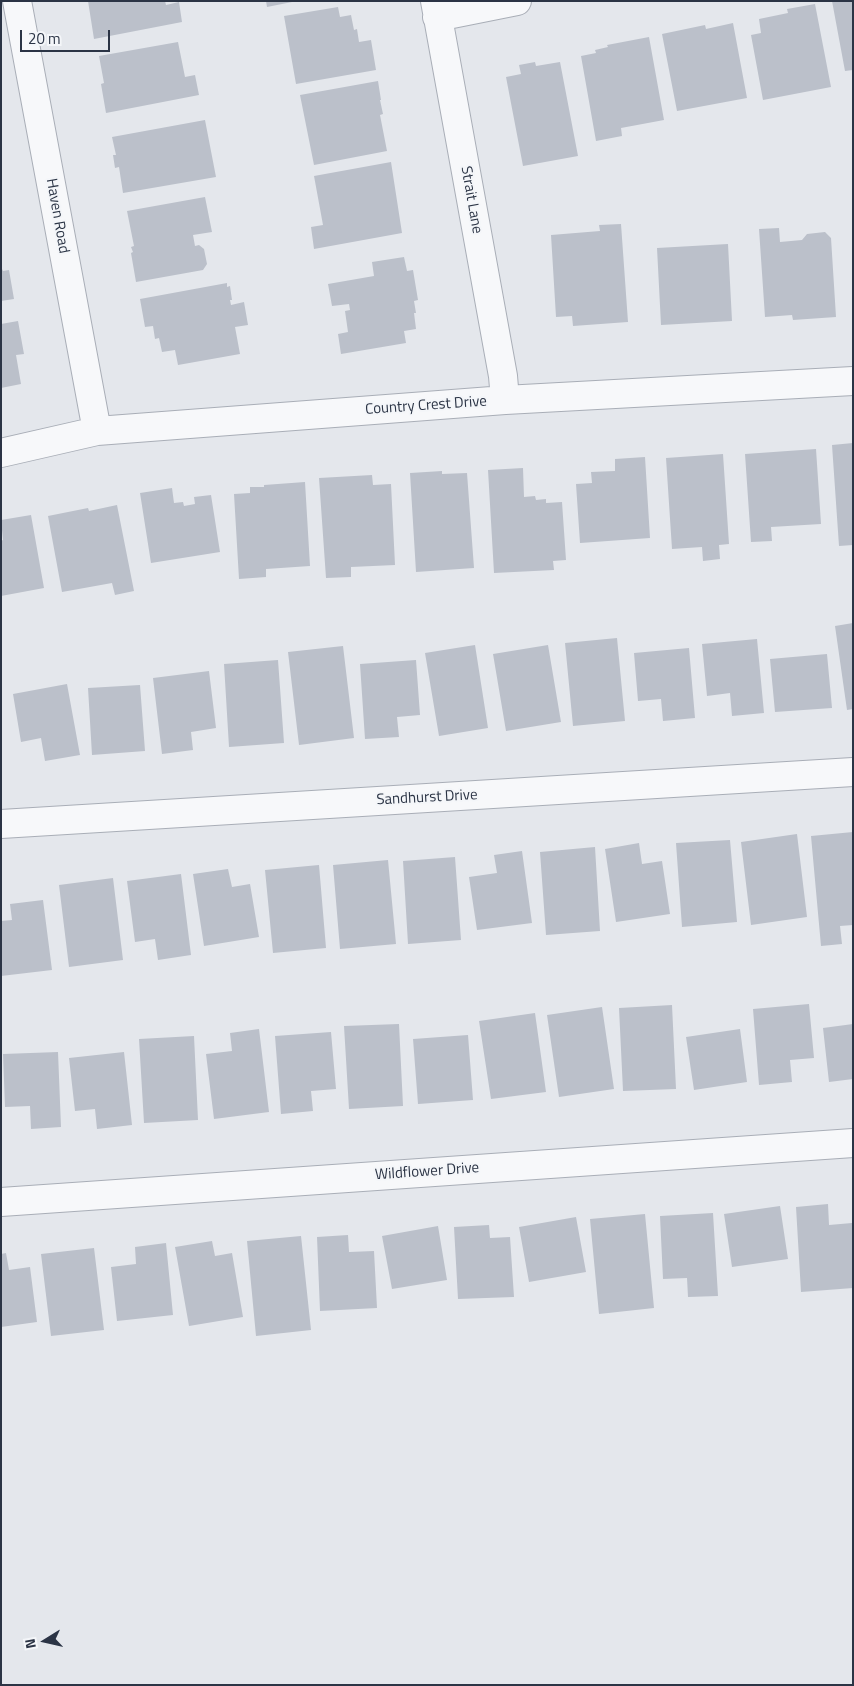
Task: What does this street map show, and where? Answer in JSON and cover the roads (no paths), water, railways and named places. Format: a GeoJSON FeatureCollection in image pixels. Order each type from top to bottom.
{"type":"FeatureCollection","features":[{"type":"Feature","properties":{"kind":"street","name":"Haven Road"},"geometry":{"type":"LineString","coordinates":[[17,1],[97,432]]}},
{"type":"Feature","properties":{"kind":"street"},"geometry":{"type":"LineString","coordinates":[[436,9],[517,1]]}},
{"type":"Feature","properties":{"kind":"street","name":"Strait Lane"},"geometry":{"type":"LineString","coordinates":[[436,9],[503,376],[505,400]]}},
{"type":"Feature","properties":{"kind":"street","name":"Country Crest Drive"},"geometry":{"type":"LineString","coordinates":[[1,453],[97,432],[505,400],[853,381]]}},
{"type":"Feature","properties":{"kind":"street","name":"Sandhurst Drive"},"geometry":{"type":"LineString","coordinates":[[1,824],[853,772]]}},
{"type":"Feature","properties":{"kind":"street","name":"Wildflower Drive"},"geometry":{"type":"LineString","coordinates":[[1,1202],[853,1142]]}}]}
